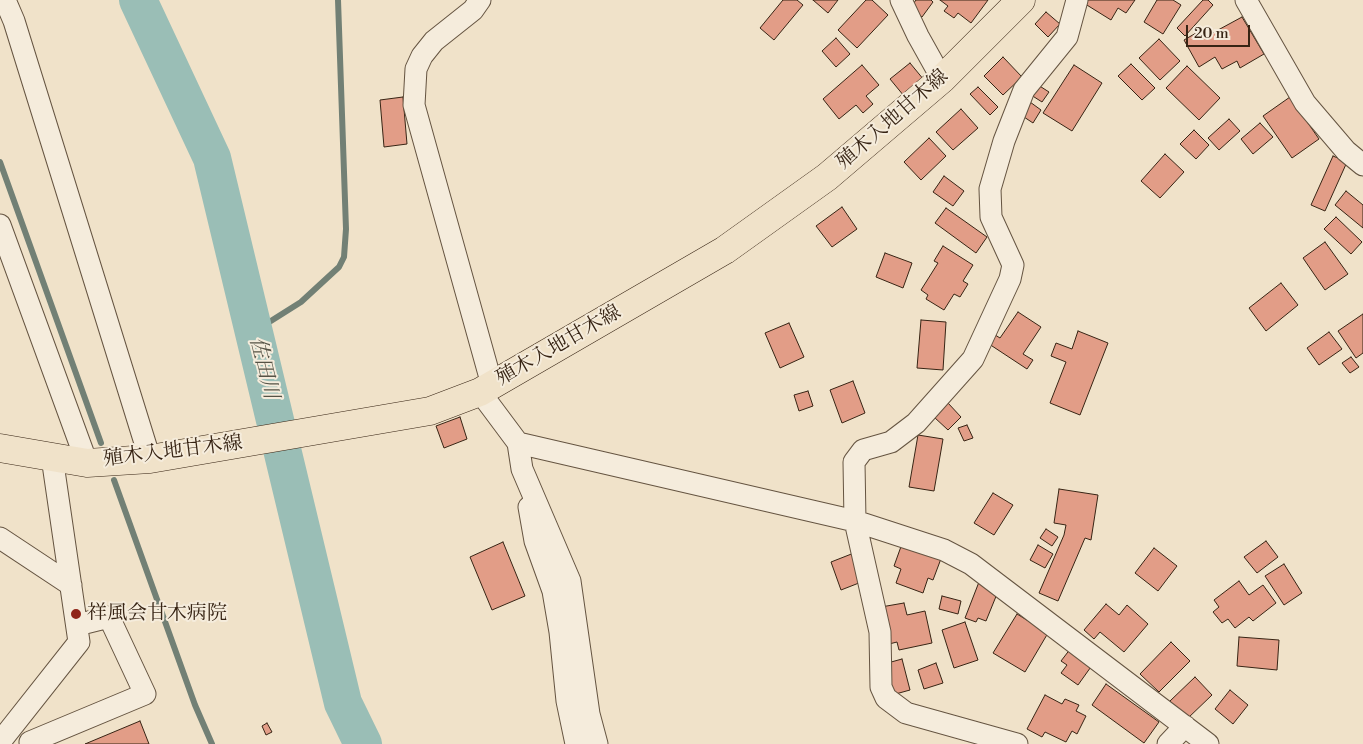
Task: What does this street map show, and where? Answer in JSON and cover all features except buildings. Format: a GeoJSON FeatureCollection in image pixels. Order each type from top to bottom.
{"type":"FeatureCollection","features":[{"type":"Feature","properties":{"kind":"main road","name":"殖木入地甘木線"},"geometry":{"type":"LineString","coordinates":[[0,448],[87,463],[161,458],[430,411],[486,389],[725,250],[827,177],[942,79],[1021,0]]}},
{"type":"Feature","properties":{"kind":"street"},"geometry":{"type":"LineString","coordinates":[[5,0],[14,21],[161,458]]}},
{"type":"Feature","properties":{"kind":"street"},"geometry":{"type":"LineString","coordinates":[[480,0],[472,10],[434,41],[422,56],[416,69],[414,106],[486,389],[518,443],[535,541],[553,592],[560,632],[567,701],[576,744]]}},
{"type":"Feature","properties":{"kind":"street"},"geometry":{"type":"LineString","coordinates":[[901,0],[942,79]]}},
{"type":"Feature","properties":{"kind":"street"},"geometry":{"type":"LineString","coordinates":[[1018,744],[906,713],[886,698],[881,687],[880,632],[855,521],[854,462],[863,450],[890,442],[916,424],[973,359],[1010,279],[1013,264],[991,217],[990,189],[1004,141],[1024,90],[1067,37],[1077,0]]}},
{"type":"Feature","properties":{"kind":"street"},"geometry":{"type":"LineString","coordinates":[[1246,0],[1304,103],[1346,151],[1363,165]]}},
{"type":"Feature","properties":{"kind":"street"},"geometry":{"type":"LineString","coordinates":[[0,225],[87,463]]}},
{"type":"Feature","properties":{"kind":"street"},"geometry":{"type":"LineString","coordinates":[[518,443],[855,521],[944,550],[971,564],[1208,744]]}},
{"type":"Feature","properties":{"kind":"street"},"geometry":{"type":"LineString","coordinates":[[0,742],[79,642],[52,457]]}},
{"type":"Feature","properties":{"kind":"street"},"geometry":{"type":"LineString","coordinates":[[522,469],[570,581],[589,714],[597,744]]}},
{"type":"Feature","properties":{"kind":"street"},"geometry":{"type":"LineString","coordinates":[[0,538],[71,585]]}},
{"type":"Feature","properties":{"kind":"street"},"geometry":{"type":"LineString","coordinates":[[31,744],[30,742],[145,694],[109,617],[77,625]]}},
{"type":"Feature","properties":{"kind":"street"},"geometry":{"type":"LineString","coordinates":[[1168,744],[1185,726]]}},
{"type":"Feature","properties":{"kind":"waterway","name":"佐田川"},"geometry":{"type":"LineString","coordinates":[[138,0],[212,158],[343,703],[363,744]]}},
{"type":"Feature","properties":{"kind":"waterway"},"geometry":{"type":"LineString","coordinates":[[255,331],[301,302],[339,267],[344,257],[346,229],[338,0]]}},
{"type":"Feature","properties":{"kind":"waterway"},"geometry":{"type":"LineString","coordinates":[[0,162],[101,443]]}},
{"type":"Feature","properties":{"kind":"waterway"},"geometry":{"type":"LineString","coordinates":[[114,480],[195,705],[212,744]]}},
{"type":"Feature","properties":{"kind":"place","name":"祥風会甘木病院"},"geometry":{"type":"Point","coordinates":[76,614]}}]}
